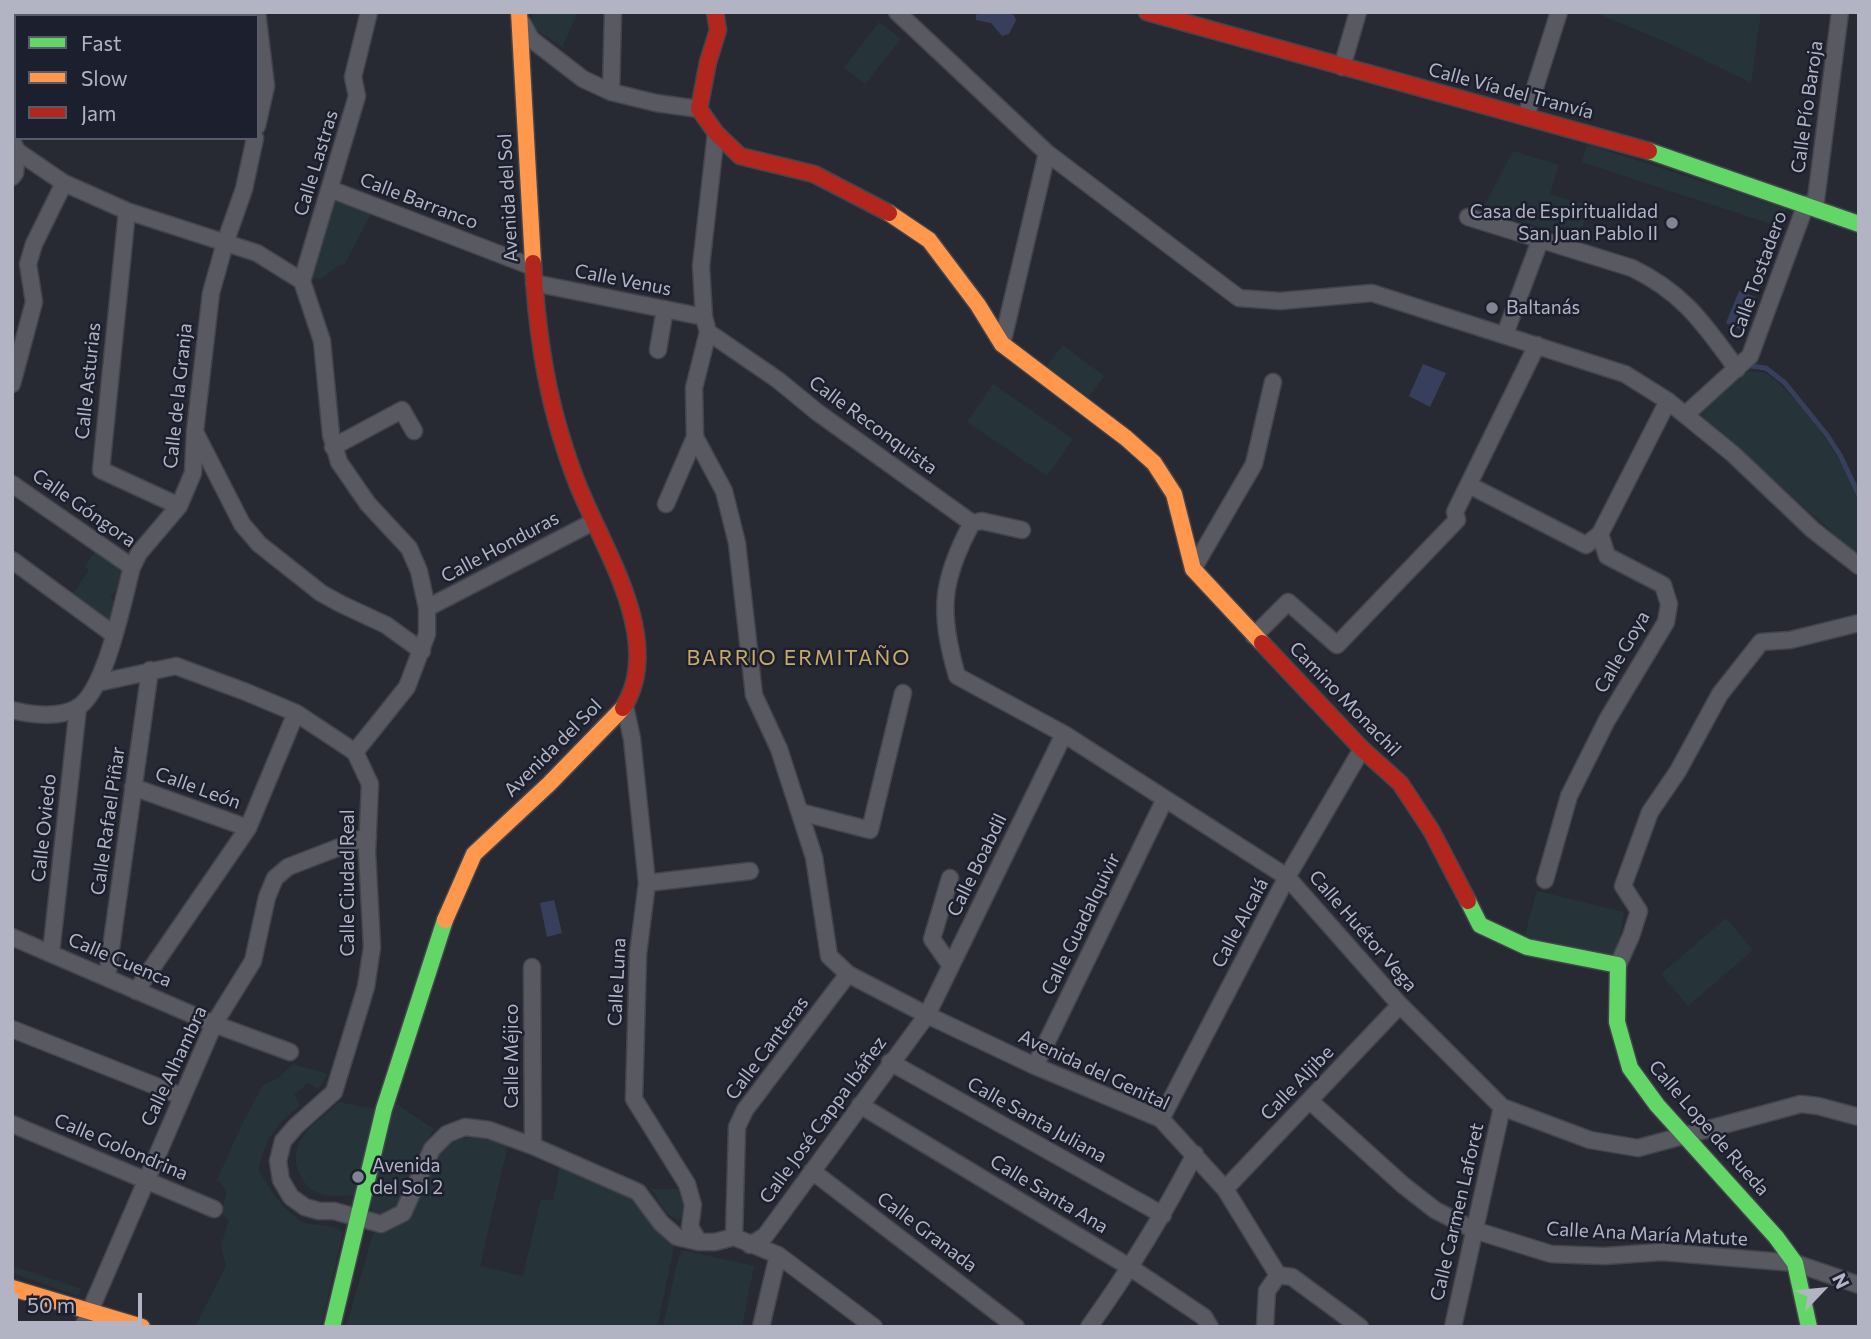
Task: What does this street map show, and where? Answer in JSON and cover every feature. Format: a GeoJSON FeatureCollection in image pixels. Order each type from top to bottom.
{"type":"FeatureCollection","features":[{"type":"Feature","properties":{"kind":"street"},"geometry":{"type":"LineString","coordinates":[[611,92],[613,12]]}},
{"type":"Feature","properties":{"kind":"street"},"geometry":{"type":"LineString","coordinates":[[897,12],[1047,153],[1239,298],[1280,301],[1372,293],[1625,374],[1668,401],[1734,454],[1814,530],[1859,566]]}},
{"type":"Feature","properties":{"kind":"street","name":"Calle Vía del Tranvía"},"geometry":{"type":"LineString","coordinates":[[1147,12],[1665,155],[1859,224]]}},
{"type":"Feature","properties":{"kind":"street"},"geometry":{"type":"LineString","coordinates":[[1342,67],[1358,12]]}},
{"type":"Feature","properties":{"kind":"street"},"geometry":{"type":"LineString","coordinates":[[1526,116],[1559,12]]}},
{"type":"Feature","properties":{"kind":"street","name":"Calle Pío Baroja"},"geometry":{"type":"LineString","coordinates":[[1810,206],[1840,12]]}},
{"type":"Feature","properties":{"kind":"street"},"geometry":{"type":"LineString","coordinates":[[517,14],[531,39],[583,79],[656,108],[699,109],[708,62],[718,30],[712,13]]}},
{"type":"Feature","properties":{"kind":"street","name":"Calle Lastras"},"geometry":{"type":"LineString","coordinates":[[302,281],[358,96],[353,77],[368,14]]}},
{"type":"Feature","properties":{"kind":"street","name":"Avenida del Sol"},"geometry":{"type":"LineString","coordinates":[[332,1327],[384,1109],[435,946],[474,854],[549,784],[625,706],[634,683],[638,656],[636,629],[625,591],[593,522],[558,425],[543,356],[534,275],[517,14]]}},
{"type":"Feature","properties":{"kind":"street"},"geometry":{"type":"LineString","coordinates":[[259,28],[266,86],[259,117]]}},
{"type":"Feature","properties":{"kind":"street","name":"Camino Monachil"},"geometry":{"type":"LineString","coordinates":[[699,109],[716,133],[740,156],[814,174],[888,212],[929,240],[978,305],[1002,344],[1126,438],[1153,463],[1174,494],[1193,569],[1362,749],[1400,783],[1432,830],[1480,925],[1527,947],[1618,965]]}},
{"type":"Feature","properties":{"kind":"street"},"geometry":{"type":"LineString","coordinates":[[666,504],[695,437],[694,388],[706,324],[695,265],[716,133]]}},
{"type":"Feature","properties":{"kind":"street","name":"Calle de la Granja"},"geometry":{"type":"LineString","coordinates":[[79,708],[97,683],[106,664],[132,567],[139,552],[178,506],[193,473],[195,431],[211,293],[244,189],[255,140]]}},
{"type":"Feature","properties":{"kind":"street"},"geometry":{"type":"LineString","coordinates":[[12,177],[15,173],[15,146]]}},
{"type":"Feature","properties":{"kind":"street"},"geometry":{"type":"LineString","coordinates":[[15,146],[64,183],[127,211],[257,253],[302,281],[322,341],[333,447],[348,477],[368,504],[409,548],[419,570],[427,608],[427,634],[407,687],[355,752],[296,713],[176,666],[97,683]]}},
{"type":"Feature","properties":{"kind":"street"},"geometry":{"type":"LineString","coordinates":[[1002,344],[1047,153]]}},
{"type":"Feature","properties":{"kind":"street"},"geometry":{"type":"LineString","coordinates":[[12,384],[34,302],[28,264],[34,244],[64,183]]}},
{"type":"Feature","properties":{"kind":"street","name":"Calle Barranco"},"geometry":{"type":"LineString","coordinates":[[330,188],[534,275]]}},
{"type":"Feature","properties":{"kind":"street","name":"Calle Tostadero"},"geometry":{"type":"LineString","coordinates":[[1685,415],[1750,356],[1810,206]]}},
{"type":"Feature","properties":{"kind":"street","name":"Calle Asturias"},"geometry":{"type":"LineString","coordinates":[[127,211],[100,470],[178,506]]}},
{"type":"Feature","properties":{"kind":"street"},"geometry":{"type":"LineString","coordinates":[[1468,217],[1632,268],[1656,280],[1685,303],[1737,369]]}},
{"type":"Feature","properties":{"kind":"street"},"geometry":{"type":"LineString","coordinates":[[1505,334],[1541,239]]}},
{"type":"Feature","properties":{"kind":"street","name":"Calle Venus"},"geometry":{"type":"LineString","coordinates":[[534,275],[664,309],[706,324]]}},
{"type":"Feature","properties":{"kind":"street"},"geometry":{"type":"LineString","coordinates":[[658,350],[664,309]]}},
{"type":"Feature","properties":{"kind":"street","name":"Calle Reconquista"},"geometry":{"type":"LineString","coordinates":[[706,324],[817,412],[972,523],[982,521],[1022,530]]}},
{"type":"Feature","properties":{"kind":"street"},"geometry":{"type":"LineString","coordinates":[[1254,636],[1288,602],[1337,645],[1457,520],[1455,512],[1537,345]]}},
{"type":"Feature","properties":{"kind":"street"},"geometry":{"type":"LineString","coordinates":[[1193,569],[1254,464],[1273,382]]}},
{"type":"Feature","properties":{"kind":"street"},"geometry":{"type":"LineString","coordinates":[[1469,485],[1586,545],[1600,534],[1668,401]]}},
{"type":"Feature","properties":{"kind":"street"},"geometry":{"type":"LineString","coordinates":[[333,447],[402,410],[414,431]]}},
{"type":"Feature","properties":{"kind":"street"},"geometry":{"type":"LineString","coordinates":[[195,431],[242,524],[259,544],[321,593],[386,625],[422,651]]}},
{"type":"Feature","properties":{"kind":"street"},"geometry":{"type":"LineString","coordinates":[[695,437],[724,491],[737,543],[754,695],[779,749],[800,812],[870,830],[903,693]]}},
{"type":"Feature","properties":{"kind":"street","name":"Calle Góngora"},"geometry":{"type":"LineString","coordinates":[[12,484],[132,567]]}},
{"type":"Feature","properties":{"kind":"street","name":"Calle Honduras"},"geometry":{"type":"LineString","coordinates":[[427,608],[593,522]]}},
{"type":"Feature","properties":{"kind":"street","name":"Calle Huétor Vega"},"geometry":{"type":"LineString","coordinates":[[972,523],[953,564],[944,614],[957,676],[1064,734],[1287,877],[1400,1005],[1502,1107],[1590,1140],[1638,1148],[1801,1104],[1859,1117]]}},
{"type":"Feature","properties":{"kind":"street","name":"Calle Goya"},"geometry":{"type":"LineString","coordinates":[[1545,880],[1569,796],[1607,720],[1666,622],[1670,604],[1663,585],[1606,556],[1600,534]]}},
{"type":"Feature","properties":{"kind":"street"},"geometry":{"type":"LineString","coordinates":[[12,559],[113,634]]}},
{"type":"Feature","properties":{"kind":"street"},"geometry":{"type":"LineString","coordinates":[[1618,965],[1632,936],[1639,911],[1623,886],[1643,827],[1720,695],[1761,642],[1790,640],[1859,623]]}},
{"type":"Feature","properties":{"kind":"street","name":"Calle Rafael Piñar"},"geometry":{"type":"LineString","coordinates":[[107,977],[150,670]]}},
{"type":"Feature","properties":{"kind":"street","name":"Calle Luna"},"geometry":{"type":"LineString","coordinates":[[625,706],[632,739],[647,883],[638,954],[634,1099],[687,1184],[693,1205],[690,1227],[699,1242]]}},
{"type":"Feature","properties":{"kind":"street"},"geometry":{"type":"LineString","coordinates":[[12,710],[60,714],[79,708]]}},
{"type":"Feature","properties":{"kind":"street","name":"Calle Oviedo"},"geometry":{"type":"LineString","coordinates":[[51,953],[79,708]]}},
{"type":"Feature","properties":{"kind":"street"},"geometry":{"type":"LineString","coordinates":[[136,990],[248,828],[296,713]]}},
{"type":"Feature","properties":{"kind":"street","name":"Calle Boabdil"},"geometry":{"type":"LineString","coordinates":[[927,1015],[1064,734]]}},
{"type":"Feature","properties":{"kind":"street","name":"Calle Alcalá"},"geometry":{"type":"LineString","coordinates":[[1160,1119],[1287,877],[1362,749]]}},
{"type":"Feature","properties":{"kind":"street","name":"Calle Ciudad Real"},"geometry":{"type":"LineString","coordinates":[[355,752],[370,784],[368,836],[372,947],[366,986],[334,1092],[283,1141],[278,1161],[281,1180],[291,1197],[305,1207],[334,1211],[381,1224],[402,1213],[432,1149],[447,1134],[465,1127],[489,1130],[533,1146],[638,1192],[661,1223],[677,1237],[699,1242]]}},
{"type":"Feature","properties":{"kind":"street","name":"Calle León"},"geometry":{"type":"LineString","coordinates":[[134,787],[248,828]]}},
{"type":"Feature","properties":{"kind":"street","name":"Calle Guadalquivir"},"geometry":{"type":"LineString","coordinates":[[1035,1066],[1165,799]]}},
{"type":"Feature","properties":{"kind":"street","name":"Avenida del Genital"},"geometry":{"type":"LineString","coordinates":[[800,812],[814,857],[829,956],[848,974],[927,1015],[1035,1066],[1160,1119],[1225,1189],[1278,1275]]}},
{"type":"Feature","properties":{"kind":"street","name":"Calle Alhambra"},"geometry":{"type":"LineString","coordinates":[[83,1327],[214,1024],[253,961],[267,897],[275,878],[288,867],[368,836]]}},
{"type":"Feature","properties":{"kind":"street"},"geometry":{"type":"LineString","coordinates":[[647,883],[750,871]]}},
{"type":"Feature","properties":{"kind":"street"},"geometry":{"type":"LineString","coordinates":[[950,878],[932,939],[951,966]]}},
{"type":"Feature","properties":{"kind":"street","name":"Calle Cuenca"},"geometry":{"type":"LineString","coordinates":[[12,937],[214,1024],[289,1052]]}},
{"type":"Feature","properties":{"kind":"street","name":"Calle Lope de Rueda"},"geometry":{"type":"LineString","coordinates":[[1618,965],[1617,1022],[1630,1068],[1657,1105],[1776,1237],[1795,1263]]}},
{"type":"Feature","properties":{"kind":"street","name":"Calle Méjico"},"geometry":{"type":"LineString","coordinates":[[532,967],[533,1146]]}},
{"type":"Feature","properties":{"kind":"street","name":"Calle Canteras"},"geometry":{"type":"LineString","coordinates":[[734,1237],[737,1127],[745,1110],[848,974]]}},
{"type":"Feature","properties":{"kind":"street","name":"Calle Aljibe"},"geometry":{"type":"LineString","coordinates":[[1225,1189],[1400,1005]]}},
{"type":"Feature","properties":{"kind":"street","name":"Calle José Cappa Ibáñez"},"geometry":{"type":"LineString","coordinates":[[750,1245],[765,1236],[927,1015]]}},
{"type":"Feature","properties":{"kind":"street"},"geometry":{"type":"LineString","coordinates":[[12,1029],[181,1096]]}},
{"type":"Feature","properties":{"kind":"street","name":"Calle Santa Juliana"},"geometry":{"type":"LineString","coordinates":[[890,1062],[1163,1215]]}},
{"type":"Feature","properties":{"kind":"street","name":"Calle Ana María Matute"},"geometry":{"type":"LineString","coordinates":[[1310,1101],[1434,1210],[1474,1230],[1551,1254],[1604,1256],[1662,1252],[1795,1263],[1859,1285]]}},
{"type":"Feature","properties":{"kind":"street","name":"Calle Santa Ana"},"geometry":{"type":"LineString","coordinates":[[860,1105],[1131,1268],[1204,1317],[1210,1327]]}},
{"type":"Feature","properties":{"kind":"street","name":"Calle Carmen Laforet"},"geometry":{"type":"LineString","coordinates":[[1453,1327],[1502,1107]]}},
{"type":"Feature","properties":{"kind":"street","name":"Calle Golondrina"},"geometry":{"type":"LineString","coordinates":[[12,1124],[214,1209]]}},
{"type":"Feature","properties":{"kind":"street"},"geometry":{"type":"LineString","coordinates":[[1089,1327],[1131,1268],[1195,1154]]}},
{"type":"Feature","properties":{"kind":"street","name":"Calle Granada"},"geometry":{"type":"LineString","coordinates":[[812,1171],[1016,1327]]}},
{"type":"Feature","properties":{"kind":"street"},"geometry":{"type":"LineString","coordinates":[[699,1242],[715,1242],[734,1237],[778,1255],[874,1327]]}},
{"type":"Feature","properties":{"kind":"street"},"geometry":{"type":"LineString","coordinates":[[761,1327],[778,1255]]}},
{"type":"Feature","properties":{"kind":"street"},"geometry":{"type":"LineString","coordinates":[[1795,1263],[1809,1327]]}},
{"type":"Feature","properties":{"kind":"street"},"geometry":{"type":"LineString","coordinates":[[1265,1327],[1267,1291],[1278,1275],[1292,1277],[1360,1327]]}},
{"type":"Feature","properties":{"kind":"street"},"geometry":{"type":"LineString","coordinates":[[12,1288],[142,1327]]}},
{"type":"Feature","properties":{"kind":"shaded area"},"geometry":{"type":"Polygon","coordinates":[[[531,12],[578,12],[562,47],[533,28],[531,12]]]}},
{"type":"Feature","properties":{"kind":"shaded area"},"geometry":{"type":"Polygon","coordinates":[[[1594,12],[1761,12],[1751,83],[1673,45],[1594,12]]]}},
{"type":"Feature","properties":{"kind":"shaded area"},"geometry":{"type":"Polygon","coordinates":[[[879,22],[901,39],[865,84],[844,68],[879,22]]]}},
{"type":"Feature","properties":{"kind":"shaded area"},"geometry":{"type":"Polygon","coordinates":[[[1587,144],[1786,209],[1780,227],[1582,162],[1587,144]]]}},
{"type":"Feature","properties":{"kind":"shaded area"},"geometry":{"type":"Polygon","coordinates":[[[1513,151],[1559,165],[1550,194],[1589,206],[1579,239],[1482,210],[1513,151]]]}},
{"type":"Feature","properties":{"kind":"shaded area"},"geometry":{"type":"Polygon","coordinates":[[[335,197],[372,212],[344,265],[339,265],[321,279],[311,278],[335,197]]]}},
{"type":"Feature","properties":{"kind":"shaded area"},"geometry":{"type":"Polygon","coordinates":[[[1063,345],[1104,376],[1089,397],[1047,366],[1063,345]]]}},
{"type":"Feature","properties":{"kind":"shaded area"},"geometry":{"type":"Polygon","coordinates":[[[1749,371],[1765,373],[1791,395],[1821,432],[1846,471],[1859,502],[1859,556],[1697,412],[1749,371]]]}},
{"type":"Feature","properties":{"kind":"shaded area"},"geometry":{"type":"Polygon","coordinates":[[[993,384],[1073,439],[1047,476],[967,422],[993,384]]]}},
{"type":"Feature","properties":{"kind":"shaded area"},"geometry":{"type":"Polygon","coordinates":[[[96,550],[125,571],[119,587],[110,597],[116,604],[111,622],[73,594],[89,570],[85,566],[96,550]]]}},
{"type":"Feature","properties":{"kind":"shaded area"},"geometry":{"type":"Polygon","coordinates":[[[1537,891],[1624,912],[1616,958],[1524,938],[1537,891]]]}},
{"type":"Feature","properties":{"kind":"shaded area"},"geometry":{"type":"Polygon","coordinates":[[[1726,918],[1753,950],[1688,1006],[1661,974],[1726,918]]]}},
{"type":"Feature","properties":{"kind":"shaded area"},"geometry":{"type":"Polygon","coordinates":[[[293,1064],[328,1074],[318,1089],[308,1083],[294,1095],[300,1105],[272,1133],[258,1170],[277,1198],[295,1217],[306,1223],[333,1227],[343,1232],[321,1327],[195,1327],[226,1266],[221,1245],[229,1220],[221,1214],[227,1191],[217,1180],[263,1085],[278,1078],[293,1064]]]}},
{"type":"Feature","properties":{"kind":"shaded area"},"geometry":{"type":"Polygon","coordinates":[[[339,1102],[376,1109],[356,1195],[328,1196],[319,1194],[305,1183],[300,1176],[296,1158],[300,1141],[308,1130],[339,1102]]]}},
{"type":"Feature","properties":{"kind":"shaded area"},"geometry":{"type":"Polygon","coordinates":[[[395,1103],[434,1129],[419,1157],[401,1206],[379,1219],[372,1212],[370,1195],[395,1103]]]}},
{"type":"Feature","properties":{"kind":"shaded area"},"geometry":{"type":"Polygon","coordinates":[[[471,1137],[508,1144],[480,1266],[523,1276],[541,1199],[553,1201],[560,1166],[630,1196],[674,1247],[657,1327],[346,1327],[373,1234],[410,1217],[439,1153],[451,1141],[471,1137]]]}},
{"type":"Feature","properties":{"kind":"shaded area"},"geometry":{"type":"Polygon","coordinates":[[[652,1189],[679,1189],[687,1194],[686,1212],[680,1219],[670,1215],[652,1189]]]}},
{"type":"Feature","properties":{"kind":"shaded area"},"geometry":{"type":"Polygon","coordinates":[[[682,1250],[754,1266],[742,1327],[663,1327],[682,1250]]]}},
{"type":"Feature","properties":{"kind":"shaded area"},"geometry":{"type":"Polygon","coordinates":[[[12,1266],[81,1289],[78,1296],[12,1273],[12,1266]]]}},
{"type":"Feature","properties":{"kind":"water"},"geometry":{"type":"Polygon","coordinates":[[[980,12],[1006,12],[1014,15],[1016,20],[1009,34],[1002,36],[991,23],[976,20],[976,15],[980,12]]]}},
{"type":"Feature","properties":{"kind":"water"},"geometry":{"type":"Polygon","coordinates":[[[1739,291],[1755,297],[1742,330],[1726,323],[1739,291]]]}},
{"type":"Feature","properties":{"kind":"water"},"geometry":{"type":"Polygon","coordinates":[[[1423,364],[1446,373],[1430,407],[1409,396],[1423,364]]]}},
{"type":"Feature","properties":{"kind":"water"},"geometry":{"type":"Polygon","coordinates":[[[554,900],[562,933],[547,937],[540,903],[554,900]]]}},
{"type":"Feature","properties":{"kind":"waterway"},"geometry":{"type":"LineString","coordinates":[[1751,366],[1766,368],[1785,383],[1827,435],[1859,495]]}},
{"type":"Feature","properties":{"kind":"traffic: fast"},"geometry":{"type":"LineString","coordinates":[[1649,151],[1859,224]]}},
{"type":"Feature","properties":{"kind":"traffic: fast"},"geometry":{"type":"LineString","coordinates":[[1468,901],[1480,925],[1527,947],[1618,965],[1617,1022],[1630,1068],[1657,1105],[1776,1237],[1795,1263],[1809,1327]]}},
{"type":"Feature","properties":{"kind":"traffic: fast"},"geometry":{"type":"LineString","coordinates":[[332,1327],[384,1109],[445,920]]}},
{"type":"Feature","properties":{"kind":"traffic: slow"},"geometry":{"type":"LineString","coordinates":[[519,12],[533,263]]}},
{"type":"Feature","properties":{"kind":"traffic: slow"},"geometry":{"type":"LineString","coordinates":[[889,213],[929,240],[978,305],[1002,344],[1126,438],[1154,463],[1174,494],[1193,569],[1262,643]]}},
{"type":"Feature","properties":{"kind":"traffic: slow"},"geometry":{"type":"LineString","coordinates":[[445,920],[474,854],[549,784],[623,708]]}},
{"type":"Feature","properties":{"kind":"traffic: slow"},"geometry":{"type":"LineString","coordinates":[[12,1288],[142,1327]]}},
{"type":"Feature","properties":{"kind":"traffic: jam"},"geometry":{"type":"LineString","coordinates":[[715,12],[718,30],[708,62],[699,109],[716,133],[740,156],[814,174],[889,213]]}},
{"type":"Feature","properties":{"kind":"traffic: jam"},"geometry":{"type":"LineString","coordinates":[[1147,12],[1649,151]]}},
{"type":"Feature","properties":{"kind":"traffic: jam"},"geometry":{"type":"LineString","coordinates":[[533,263],[541,345],[558,426],[579,489],[628,601],[635,629],[638,657],[634,683],[623,708]]}},
{"type":"Feature","properties":{"kind":"traffic: jam"},"geometry":{"type":"LineString","coordinates":[[1262,643],[1362,749],[1400,783],[1431,830],[1468,901]]}},
{"type":"Feature","properties":{"kind":"place","name":"Casa de Espiritualidad San Juan Pablo II"},"geometry":{"type":"Point","coordinates":[1672,223]}},
{"type":"Feature","properties":{"kind":"place","name":"Baltanás"},"geometry":{"type":"Point","coordinates":[1492,308]}},
{"type":"Feature","properties":{"kind":"place","name":"Avenida del Sol 2"},"geometry":{"type":"Point","coordinates":[358,1177]}},
{"type":"Feature","properties":{"kind":"district","name":"BARRIO ERMITAÑO"},"geometry":{"type":"Point","coordinates":[799,658]}}]}
